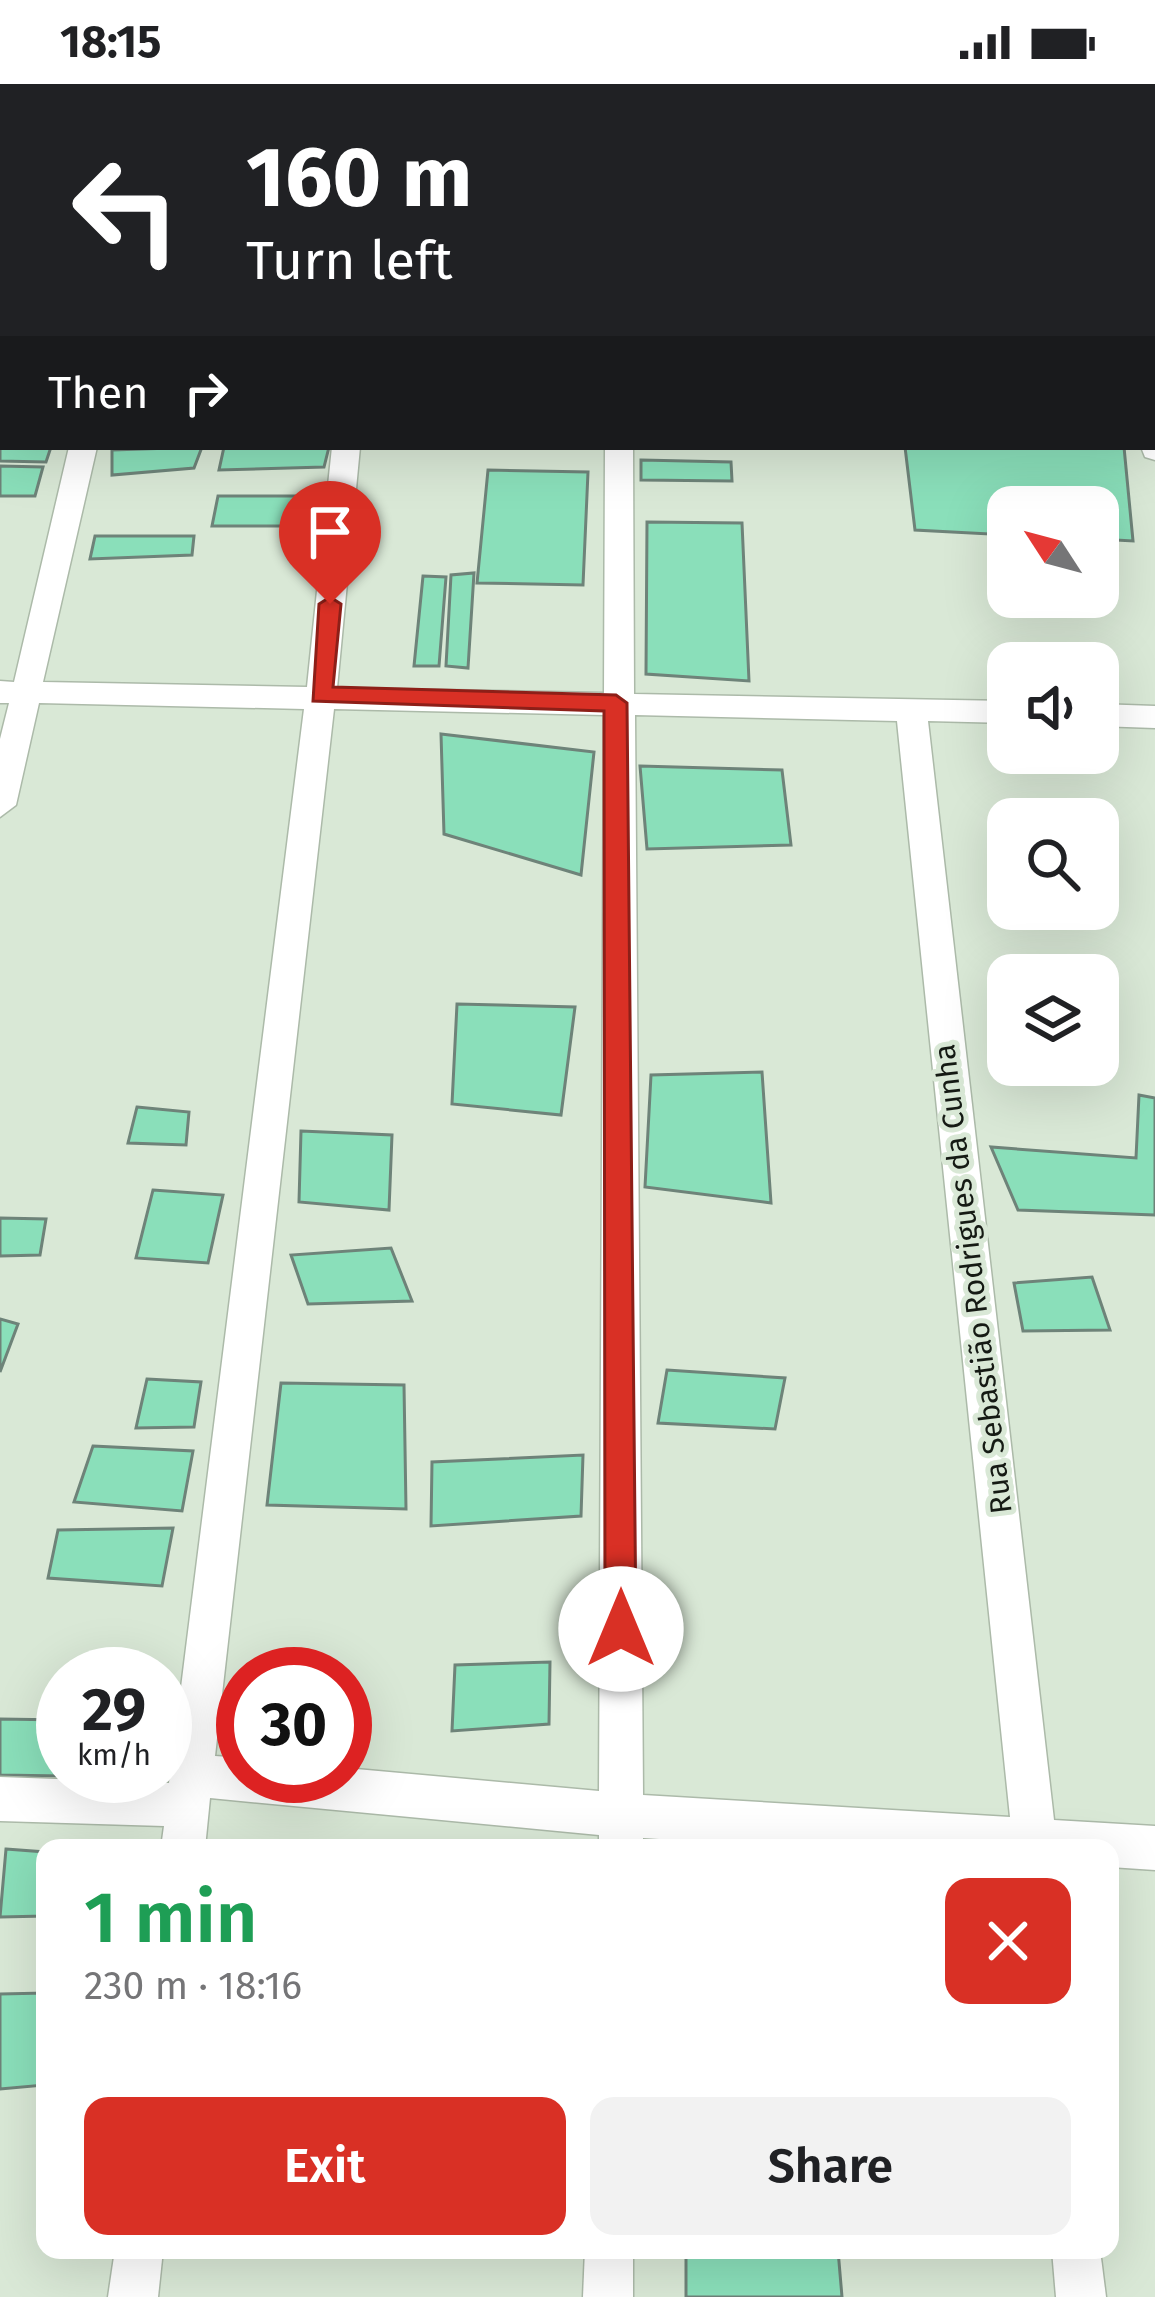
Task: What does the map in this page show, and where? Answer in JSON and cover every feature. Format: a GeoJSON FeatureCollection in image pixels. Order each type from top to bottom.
{"type":"FeatureCollection","features":[{"type":"Feature","properties":{"kind":"street"},"geometry":{"type":"LineString","coordinates":[[0,805],[13,692],[82,450]]}},
{"type":"Feature","properties":{"kind":"street"},"geometry":{"type":"LineString","coordinates":[[187,1810],[284,966],[321,695],[346,450]]}},
{"type":"Feature","properties":{"kind":"street"},"geometry":{"type":"LineString","coordinates":[[619,450],[621,1831]]}},
{"type":"Feature","properties":{"kind":"street"},"geometry":{"type":"LineString","coordinates":[[13,692],[987,711]]}},
{"type":"Feature","properties":{"kind":"street","name":"Rua Sebastião Rodrigues da Cunha"},"geometry":{"type":"LineString","coordinates":[[911,709],[1035,1839]]}},
{"type":"Feature","properties":{"kind":"street"},"geometry":{"type":"LineString","coordinates":[[1119,716],[1155,717]]}},
{"type":"Feature","properties":{"kind":"street"},"geometry":{"type":"LineString","coordinates":[[0,1799],[621,1831],[897,1839]]}},
{"type":"Feature","properties":{"kind":"street"},"geometry":{"type":"LineString","coordinates":[[1119,1846],[1155,1848]]}},
{"type":"Feature","properties":{"kind":"street"},"geometry":{"type":"LineString","coordinates":[[134,2297],[138,2259]]}},
{"type":"Feature","properties":{"kind":"street"},"geometry":{"type":"LineString","coordinates":[[608,2297],[609,2259]]}},
{"type":"Feature","properties":{"kind":"street"},"geometry":{"type":"LineString","coordinates":[[1077,2259],[1081,2297]]}},
{"type":"Feature","properties":{"kind":"building"},"geometry":{"type":"Polygon","coordinates":[[[0,450],[50,450],[46,462],[0,461],[0,450]]]}},
{"type":"Feature","properties":{"kind":"building"},"geometry":{"type":"Polygon","coordinates":[[[112,450],[201,450],[194,468],[112,475],[112,450]]]}},
{"type":"Feature","properties":{"kind":"building"},"geometry":{"type":"Polygon","coordinates":[[[223,450],[328,450],[324,467],[219,470],[223,450]]]}},
{"type":"Feature","properties":{"kind":"building"},"geometry":{"type":"Polygon","coordinates":[[[905,450],[1124,450],[1133,541],[1119,540],[1119,486],[987,486],[987,534],[915,530],[905,450]]]}},
{"type":"Feature","properties":{"kind":"building"},"geometry":{"type":"Polygon","coordinates":[[[641,460],[731,462],[732,481],[641,480],[641,460]]]}},
{"type":"Feature","properties":{"kind":"building"},"geometry":{"type":"Polygon","coordinates":[[[0,466],[43,467],[35,496],[0,496],[0,466]]]}},
{"type":"Feature","properties":{"kind":"building"},"geometry":{"type":"Polygon","coordinates":[[[488,470],[588,472],[583,585],[477,583],[488,470]]]}},
{"type":"Feature","properties":{"kind":"building"},"geometry":{"type":"Polygon","coordinates":[[[218,496],[311,496],[307,526],[212,526],[218,496]]]}},
{"type":"Feature","properties":{"kind":"building"},"geometry":{"type":"Polygon","coordinates":[[[647,522],[742,523],[749,681],[646,674],[647,522]]]}},
{"type":"Feature","properties":{"kind":"building"},"geometry":{"type":"Polygon","coordinates":[[[95,536],[194,536],[192,555],[90,559],[95,536]]]}},
{"type":"Feature","properties":{"kind":"building"},"geometry":{"type":"Polygon","coordinates":[[[474,573],[468,668],[446,666],[451,575],[474,573]]]}},
{"type":"Feature","properties":{"kind":"building"},"geometry":{"type":"Polygon","coordinates":[[[423,576],[446,577],[439,666],[414,666],[423,576]]]}},
{"type":"Feature","properties":{"kind":"building"},"geometry":{"type":"Polygon","coordinates":[[[441,734],[594,752],[581,875],[444,834],[441,734]]]}},
{"type":"Feature","properties":{"kind":"building"},"geometry":{"type":"Polygon","coordinates":[[[640,766],[782,770],[791,845],[647,849],[640,766]]]}},
{"type":"Feature","properties":{"kind":"building"},"geometry":{"type":"Polygon","coordinates":[[[457,1004],[575,1007],[561,1115],[452,1104],[457,1004]]]}},
{"type":"Feature","properties":{"kind":"building"},"geometry":{"type":"Polygon","coordinates":[[[762,1072],[771,1203],[645,1187],[651,1075],[762,1072]]]}},
{"type":"Feature","properties":{"kind":"building"},"geometry":{"type":"Polygon","coordinates":[[[1139,1095],[1155,1098],[1155,1215],[1018,1210],[991,1147],[1136,1158],[1139,1095]]]}},
{"type":"Feature","properties":{"kind":"building"},"geometry":{"type":"Polygon","coordinates":[[[137,1107],[189,1112],[186,1145],[128,1143],[137,1107]]]}},
{"type":"Feature","properties":{"kind":"building"},"geometry":{"type":"Polygon","coordinates":[[[301,1131],[392,1135],[389,1210],[299,1202],[301,1131]]]}},
{"type":"Feature","properties":{"kind":"building"},"geometry":{"type":"Polygon","coordinates":[[[153,1190],[223,1195],[208,1263],[136,1258],[153,1190]]]}},
{"type":"Feature","properties":{"kind":"building"},"geometry":{"type":"Polygon","coordinates":[[[0,1218],[46,1219],[40,1255],[0,1256],[0,1218]]]}},
{"type":"Feature","properties":{"kind":"building"},"geometry":{"type":"Polygon","coordinates":[[[391,1248],[412,1301],[308,1304],[291,1255],[391,1248]]]}},
{"type":"Feature","properties":{"kind":"building"},"geometry":{"type":"Polygon","coordinates":[[[1092,1277],[1110,1330],[1023,1331],[1014,1283],[1092,1277]]]}},
{"type":"Feature","properties":{"kind":"building"},"geometry":{"type":"Polygon","coordinates":[[[0,1319],[18,1324],[0,1372],[0,1319]]]}},
{"type":"Feature","properties":{"kind":"building"},"geometry":{"type":"Polygon","coordinates":[[[667,1370],[785,1378],[775,1429],[658,1423],[667,1370]]]}},
{"type":"Feature","properties":{"kind":"building"},"geometry":{"type":"Polygon","coordinates":[[[147,1379],[201,1382],[194,1427],[136,1428],[147,1379]]]}},
{"type":"Feature","properties":{"kind":"building"},"geometry":{"type":"Polygon","coordinates":[[[281,1383],[404,1385],[406,1509],[267,1505],[281,1383]]]}},
{"type":"Feature","properties":{"kind":"building"},"geometry":{"type":"Polygon","coordinates":[[[93,1446],[193,1451],[182,1511],[74,1502],[93,1446]]]}},
{"type":"Feature","properties":{"kind":"building"},"geometry":{"type":"Polygon","coordinates":[[[583,1455],[581,1516],[431,1526],[432,1462],[583,1455]]]}},
{"type":"Feature","properties":{"kind":"building"},"geometry":{"type":"Polygon","coordinates":[[[173,1528],[162,1586],[48,1578],[58,1530],[173,1528]]]}},
{"type":"Feature","properties":{"kind":"building"},"geometry":{"type":"Polygon","coordinates":[[[550,1662],[549,1724],[452,1731],[455,1665],[550,1662]]]}},
{"type":"Feature","properties":{"kind":"building"},"geometry":{"type":"Polygon","coordinates":[[[0,1719],[36,1720],[36,1776],[0,1775],[0,1719]]]}},
{"type":"Feature","properties":{"kind":"building"},"geometry":{"type":"Polygon","coordinates":[[[6,1849],[36,1851],[36,1916],[0,1917],[6,1849]]]}},
{"type":"Feature","properties":{"kind":"building"},"geometry":{"type":"Polygon","coordinates":[[[36,1993],[36,2086],[0,2089],[0,1994],[36,1993]]]}},
{"type":"Feature","properties":{"kind":"building"},"geometry":{"type":"Polygon","coordinates":[[[686,2259],[839,2259],[842,2297],[686,2297],[686,2259]]]}},
{"type":"Feature","properties":{"kind":"route"},"geometry":{"type":"LineString","coordinates":[[330,604],[321,695],[616,703],[621,1629]]}}]}
